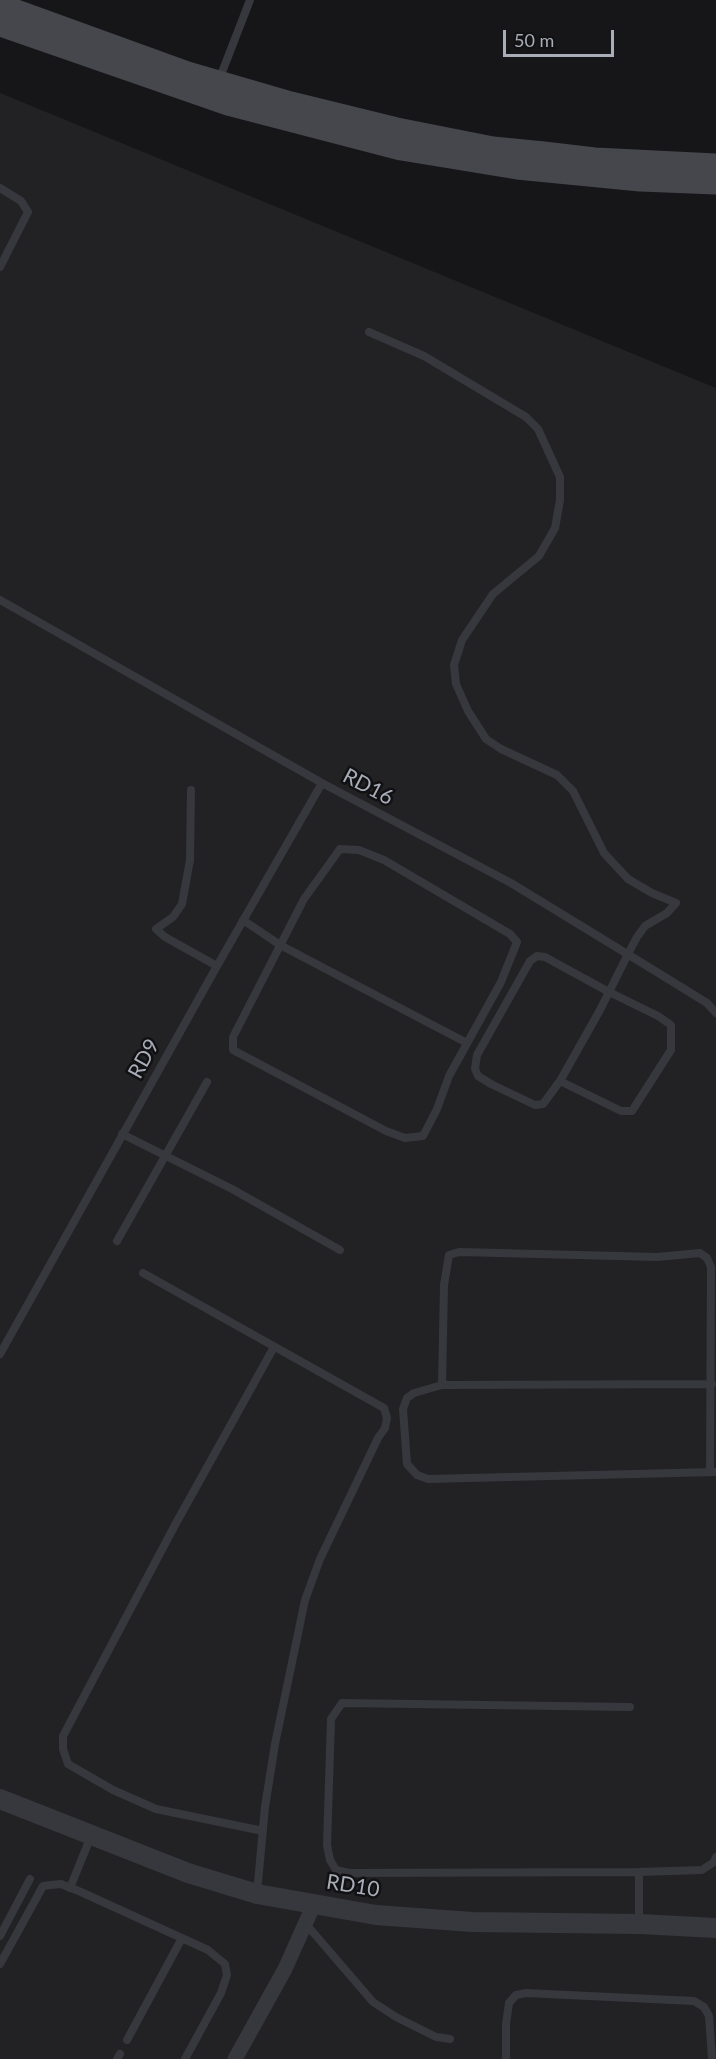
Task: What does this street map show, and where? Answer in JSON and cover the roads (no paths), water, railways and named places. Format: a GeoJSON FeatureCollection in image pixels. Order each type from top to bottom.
{"type":"FeatureCollection","features":[{"type":"Feature","properties":{"kind":"main road"},"geometry":{"type":"LineString","coordinates":[[0,4],[218,81],[353,118],[493,147],[595,158],[716,164]]}},
{"type":"Feature","properties":{"kind":"main road"},"geometry":{"type":"LineString","coordinates":[[0,26],[228,105],[401,150],[517,169],[640,181],[716,184]]}},
{"type":"Feature","properties":{"kind":"street","name":"RD10"},"geometry":{"type":"LineString","coordinates":[[0,1799],[188,1873],[257,1894],[376,1915],[472,1922],[639,1924],[716,1928]]}},
{"type":"Feature","properties":{"kind":"street"},"geometry":{"type":"LineString","coordinates":[[235,2059],[285,1968],[314,1904]]}},
{"type":"Feature","properties":{"kind":"lane"},"geometry":{"type":"LineString","coordinates":[[218,81],[250,0]]}},
{"type":"Feature","properties":{"kind":"lane"},"geometry":{"type":"LineString","coordinates":[[0,188],[21,201],[28,212],[0,267]]}},
{"type":"Feature","properties":{"kind":"lane"},"geometry":{"type":"LineString","coordinates":[[369,332],[424,356],[526,417],[538,429],[552,455],[560,477],[560,500],[555,528],[539,556],[493,594],[462,640],[454,665],[456,684],[468,711],[486,739],[501,749],[557,775],[573,791],[604,853],[628,879],[676,903],[667,913],[645,926],[636,937],[609,992],[560,1082],[543,1104],[535,1105],[478,1076],[475,1069],[477,1055],[523,971],[537,956],[545,957],[609,992],[670,1025],[671,1050],[632,1111],[621,1112],[560,1082]]}},
{"type":"Feature","properties":{"kind":"lane","name":"RD16"},"geometry":{"type":"LineString","coordinates":[[0,600],[322,783],[511,883],[707,1003],[716,1013]]}},
{"type":"Feature","properties":{"kind":"lane","name":"RD9"},"geometry":{"type":"LineString","coordinates":[[0,1354],[322,783]]}},
{"type":"Feature","properties":{"kind":"lane"},"geometry":{"type":"LineString","coordinates":[[191,790],[190,860],[182,904],[173,917],[156,929],[165,937],[217,966]]}},
{"type":"Feature","properties":{"kind":"lane"},"geometry":{"type":"LineString","coordinates":[[340,849],[359,850],[384,860],[510,934],[517,942],[501,982],[467,1043],[423,1136],[414,1138],[405,1138],[386,1131],[233,1050],[233,1037],[304,899],[340,849]]}},
{"type":"Feature","properties":{"kind":"lane"},"geometry":{"type":"LineString","coordinates":[[243,920],[280,945],[467,1043]]}},
{"type":"Feature","properties":{"kind":"lane"},"geometry":{"type":"LineString","coordinates":[[117,1241],[163,1155],[207,1082]]}},
{"type":"Feature","properties":{"kind":"lane"},"geometry":{"type":"LineString","coordinates":[[122,1134],[232,1189],[340,1250]]}},
{"type":"Feature","properties":{"kind":"lane"},"geometry":{"type":"LineString","coordinates":[[442,1385],[446,1262],[449,1255],[459,1252],[657,1257],[700,1253],[706,1258],[711,1267],[713,1472],[428,1479],[417,1475],[407,1464],[403,1409],[407,1398],[414,1393],[442,1385],[712,1384]]}},
{"type":"Feature","properties":{"kind":"lane"},"geometry":{"type":"LineString","coordinates":[[143,1273],[384,1408],[387,1418],[385,1428],[378,1438],[320,1559],[305,1600],[275,1744],[257,1894]]}},
{"type":"Feature","properties":{"kind":"lane"},"geometry":{"type":"LineString","coordinates":[[263,1831],[156,1809],[113,1790],[68,1764],[63,1749],[63,1736],[169,1535],[274,1347]]}},
{"type":"Feature","properties":{"kind":"lane"},"geometry":{"type":"LineString","coordinates":[[630,1707],[342,1703],[331,1719],[327,1845],[330,1860],[336,1870],[349,1873],[639,1872],[702,1870],[714,1862],[716,1857]]}},
{"type":"Feature","properties":{"kind":"lane"},"geometry":{"type":"LineString","coordinates":[[69,1888],[91,1836]]}},
{"type":"Feature","properties":{"kind":"lane"},"geometry":{"type":"LineString","coordinates":[[639,1872],[639,1924]]}},
{"type":"Feature","properties":{"kind":"lane"},"geometry":{"type":"LineString","coordinates":[[0,1936],[30,1879]]}},
{"type":"Feature","properties":{"kind":"lane"},"geometry":{"type":"LineString","coordinates":[[0,1964],[43,1887],[61,1884],[208,1950],[225,1964],[227,1975],[221,1993],[185,2059]]}},
{"type":"Feature","properties":{"kind":"lane"},"geometry":{"type":"LineString","coordinates":[[305,1923],[373,2002],[396,2017],[436,2037],[450,2039]]}},
{"type":"Feature","properties":{"kind":"lane"},"geometry":{"type":"LineString","coordinates":[[127,2040],[182,1938]]}},
{"type":"Feature","properties":{"kind":"lane"},"geometry":{"type":"LineString","coordinates":[[506,2059],[506,2024],[509,2003],[516,1995],[526,1993],[694,2001],[704,2007],[710,2016],[712,2059]]}}]}
